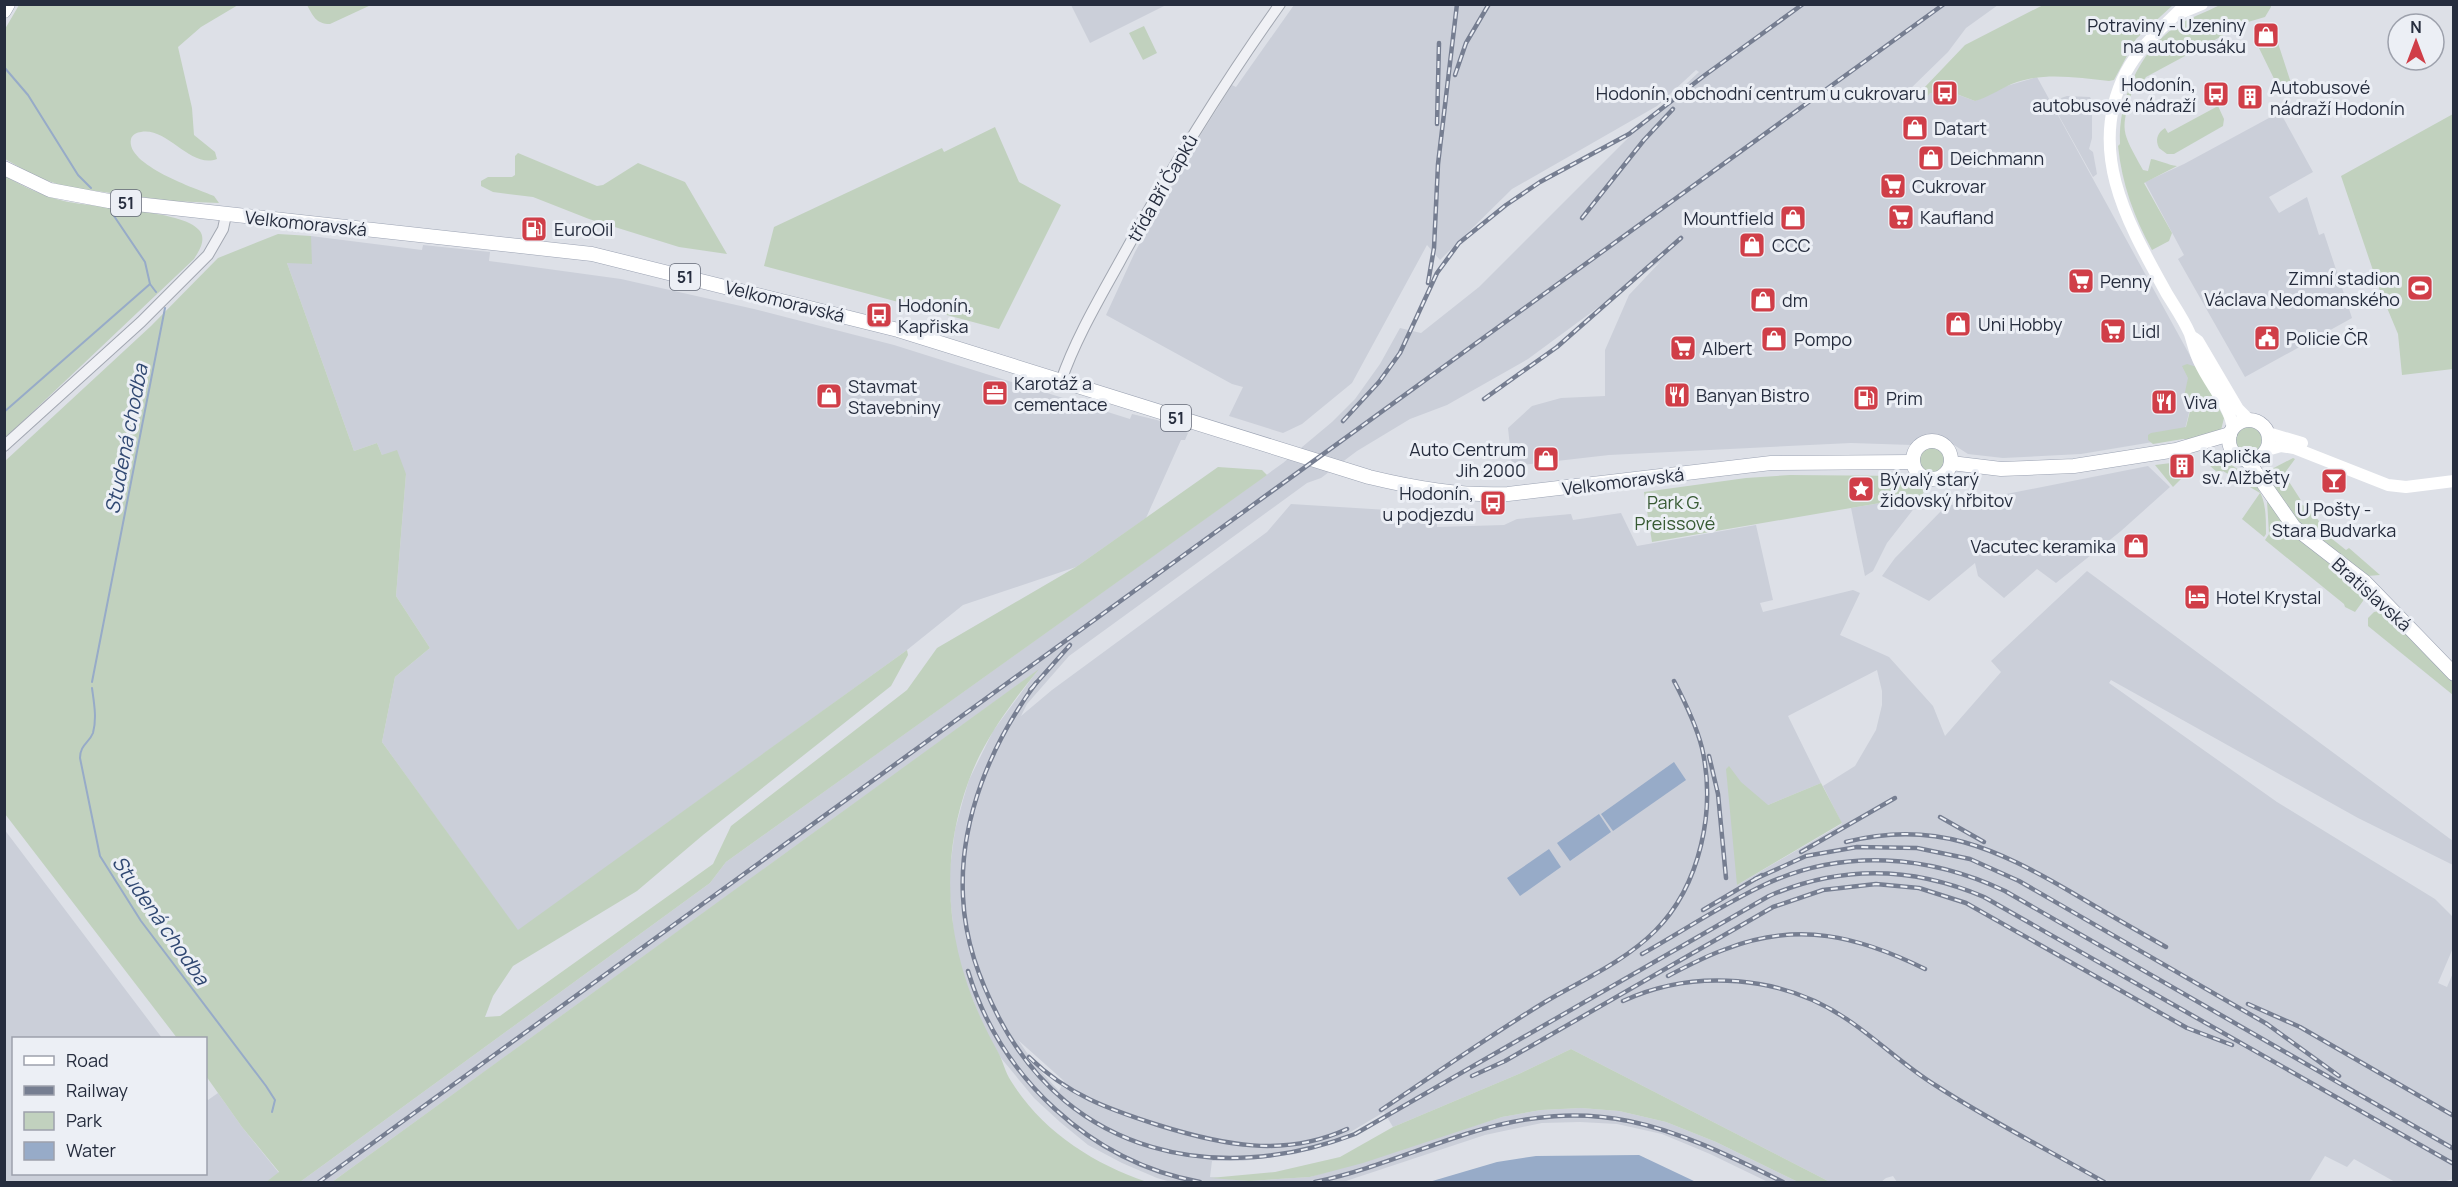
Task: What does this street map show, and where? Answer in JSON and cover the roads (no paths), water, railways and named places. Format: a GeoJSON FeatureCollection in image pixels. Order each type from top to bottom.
{"type":"FeatureCollection","features":[{"type":"Feature","properties":{"kind":"main road"},"geometry":{"type":"LineString","coordinates":[[4,11],[8,4]]}},
{"type":"Feature","properties":{"kind":"main road"},"geometry":{"type":"LineString","coordinates":[[2186,4],[2148,40],[2123,79],[2112,114],[2110,155],[2115,183],[2125,214],[2190,335],[2198,359],[2229,413],[2232,451]]}},
{"type":"Feature","properties":{"kind":"main road"},"geometry":{"type":"LineString","coordinates":[[2174,16],[2202,4]]}},
{"type":"Feature","properties":{"kind":"main road","name":"Velkomoravská"},"geometry":{"type":"LineString","coordinates":[[4,168],[50,190],[80,197],[592,254],[876,324],[1292,454],[1421,490],[1493,495],[1771,463],[1912,462]]}},
{"type":"Feature","properties":{"kind":"main road"},"geometry":{"type":"LineString","coordinates":[[2190,335],[2198,341],[2238,408],[2249,420]]}},
{"type":"Feature","properties":{"kind":"main road"},"geometry":{"type":"LineString","coordinates":[[1951,464],[2001,469],[2049,468],[2097,463],[2176,450],[2231,431],[2243,421],[2249,420],[2261,423],[2268,433],[2303,444],[2331,461]]}},
{"type":"Feature","properties":{"kind":"main road"},"geometry":{"type":"LineString","coordinates":[[2264,452],[2268,433]]}},
{"type":"Feature","properties":{"kind":"main road"},"geometry":{"type":"LineString","coordinates":[[1934,441],[1946,448],[1951,464],[1942,477],[1931,479],[1924,478],[1917,473],[1912,462],[1917,447],[1924,442],[1934,441]]}},
{"type":"Feature","properties":{"kind":"main road"},"geometry":{"type":"LineString","coordinates":[[2176,450],[2232,451],[2247,460],[2264,452],[2286,447],[2331,461],[2394,487],[2454,481]]}},
{"type":"Feature","properties":{"kind":"main road","name":"Bratislavská"},"geometry":{"type":"LineString","coordinates":[[2264,452],[2267,488]]}},
{"type":"Feature","properties":{"kind":"main road","name":"Bratislavská"},"geometry":{"type":"LineString","coordinates":[[2247,460],[2294,527],[2365,582],[2454,674]]}},
{"type":"Feature","properties":{"kind":"street","name":"třída Bří Čapků"},"geometry":{"type":"LineString","coordinates":[[1061,381],[1069,359],[1099,300],[1171,171],[1236,66],[1280,4]]}},
{"type":"Feature","properties":{"kind":"street","name":"Velkomoravská"},"geometry":{"type":"LineString","coordinates":[[4,446],[124,338],[208,255],[223,229],[226,215]]}},
{"type":"Feature","properties":{"kind":"water"},"geometry":{"type":"Polygon","coordinates":[[[1674,762],[1686,780],[1613,831],[1601,814],[1674,762]]]}},
{"type":"Feature","properties":{"kind":"water"},"geometry":{"type":"Polygon","coordinates":[[[1599,814],[1611,832],[1570,861],[1557,843],[1599,814]]]}},
{"type":"Feature","properties":{"kind":"water"},"geometry":{"type":"Polygon","coordinates":[[[1549,849],[1561,867],[1520,896],[1507,878],[1549,849]]]}},
{"type":"Feature","properties":{"kind":"water"},"geometry":{"type":"Polygon","coordinates":[[[1639,1155],[1696,1182],[1429,1182],[1497,1162],[1536,1156],[1639,1155]]]}},
{"type":"Feature","properties":{"kind":"waterway","name":"Studená chodba"},"geometry":{"type":"LineString","coordinates":[[4,67],[28,95],[78,175],[91,188]]}},
{"type":"Feature","properties":{"kind":"waterway","name":"Studená chodba"},"geometry":{"type":"LineString","coordinates":[[112,213],[145,262],[150,284],[156,292]]}},
{"type":"Feature","properties":{"kind":"waterway"},"geometry":{"type":"LineString","coordinates":[[4,412],[150,284]]}},
{"type":"Feature","properties":{"kind":"waterway","name":"Studená chodba"},"geometry":{"type":"LineString","coordinates":[[92,682],[165,308]]}},
{"type":"Feature","properties":{"kind":"waterway","name":"Studená chodba"},"geometry":{"type":"LineString","coordinates":[[92,688],[95,710],[93,733],[81,750],[80,758],[100,856],[141,921],[266,1086],[275,1100],[272,1112]]}},
{"type":"Feature","properties":{"kind":"railway"},"geometry":{"type":"LineString","coordinates":[[1428,283],[1434,248],[1438,164],[1457,4]]}},
{"type":"Feature","properties":{"kind":"railway"},"geometry":{"type":"LineString","coordinates":[[1455,75],[1466,43],[1489,4]]}},
{"type":"Feature","properties":{"kind":"railway"},"geometry":{"type":"LineString","coordinates":[[1343,421],[1379,382],[1400,353],[1437,273],[1459,243],[1506,205],[1540,182],[1629,134],[1803,4]]}},
{"type":"Feature","properties":{"kind":"railway"},"geometry":{"type":"LineString","coordinates":[[319,1182],[1944,4]]}},
{"type":"Feature","properties":{"kind":"railway"},"geometry":{"type":"LineString","coordinates":[[1437,124],[1439,43]]}},
{"type":"Feature","properties":{"kind":"railway"},"geometry":{"type":"LineString","coordinates":[[1582,218],[1644,140],[1673,109]]}},
{"type":"Feature","properties":{"kind":"railway"},"geometry":{"type":"LineString","coordinates":[[1484,399],[1557,347],[1681,238]]}},
{"type":"Feature","properties":{"kind":"railway"},"geometry":{"type":"LineString","coordinates":[[1030,690],[1070,645]]}},
{"type":"Feature","properties":{"kind":"railway"},"geometry":{"type":"LineString","coordinates":[[1381,1110],[1524,1015],[1630,952],[1655,931],[1671,912],[1684,892],[1694,869],[1701,845],[1707,796],[1706,771],[1700,739],[1674,681]]}},
{"type":"Feature","properties":{"kind":"railway"},"geometry":{"type":"LineString","coordinates":[[1036,683],[1005,731],[992,757],[972,812],[963,868],[964,913],[970,944],[979,974],[999,1018],[1029,1064],[1065,1101],[1106,1128],[1152,1147],[1200,1156],[1251,1157],[1303,1150],[1355,1134],[1769,896],[1822,879],[1876,873],[1930,879],[1984,897],[2452,1163]]}},
{"type":"Feature","properties":{"kind":"railway"},"geometry":{"type":"LineString","coordinates":[[1709,756],[1718,794],[1726,878]]}},
{"type":"Feature","properties":{"kind":"railway"},"geometry":{"type":"LineString","coordinates":[[1801,852],[1895,798]]}},
{"type":"Feature","properties":{"kind":"railway"},"geometry":{"type":"LineString","coordinates":[[1940,817],[1984,842]]}},
{"type":"Feature","properties":{"kind":"railway"},"geometry":{"type":"LineString","coordinates":[[1846,842],[1878,836],[1908,834],[1937,836],[1964,842],[1991,851],[2044,877],[2166,947]]}},
{"type":"Feature","properties":{"kind":"railway"},"geometry":{"type":"LineString","coordinates":[[1755,879],[1806,856],[1857,847],[1917,848],[1970,859],[2019,881],[2267,1024],[2339,1076]]}},
{"type":"Feature","properties":{"kind":"railway"},"geometry":{"type":"LineString","coordinates":[[1642,954],[1734,900],[1796,872],[1856,861],[1917,863],[1947,870],[2005,891],[2454,1149]]}},
{"type":"Feature","properties":{"kind":"railway"},"geometry":{"type":"LineString","coordinates":[[1703,910],[1762,875]]}},
{"type":"Feature","properties":{"kind":"railway"},"geometry":{"type":"LineString","coordinates":[[1472,1076],[1505,1061],[1773,907],[1823,890],[1876,884],[1919,888],[1966,903],[2187,1028],[2232,1045]]}},
{"type":"Feature","properties":{"kind":"railway"},"geometry":{"type":"LineString","coordinates":[[1668,976],[1711,955],[1752,940],[1803,934],[1852,941],[1876,948],[1925,969]]}},
{"type":"Feature","properties":{"kind":"railway"},"geometry":{"type":"LineString","coordinates":[[968,971],[983,1010],[1002,1046],[1026,1079],[1055,1109],[1087,1134],[1122,1156],[1160,1172],[1200,1182]]}},
{"type":"Feature","properties":{"kind":"railway"},"geometry":{"type":"LineString","coordinates":[[1623,1001],[1650,990],[1708,981],[1738,981],[1795,993],[1823,1005],[1848,1020],[1913,1070],[1955,1098],[2104,1182]]}},
{"type":"Feature","properties":{"kind":"railway"},"geometry":{"type":"LineString","coordinates":[[2248,1004],[2300,1027],[2454,1116]]}},
{"type":"Feature","properties":{"kind":"railway"},"geometry":{"type":"LineString","coordinates":[[1029,1057],[1059,1081],[1089,1099],[1140,1119],[1206,1138],[1229,1143],[1276,1146],[1323,1138],[1347,1129]]}},
{"type":"Feature","properties":{"kind":"railway"},"geometry":{"type":"LineString","coordinates":[[1315,1182],[1372,1166],[1466,1134],[1512,1122],[1554,1116],[1593,1116],[1630,1121],[1666,1131],[1703,1145],[1783,1182]]}},
{"type":"Feature","properties":{"kind":"place","name":"Potraviny - Uzeniny na autobusáku"},"geometry":{"type":"Point","coordinates":[2266,35]}},
{"type":"Feature","properties":{"kind":"place","name":"Hodonín, obchodní centrum u cukrovaru"},"geometry":{"type":"Point","coordinates":[1945,93]}},
{"type":"Feature","properties":{"kind":"place","name":"Hodonín, autobusové nádraží"},"geometry":{"type":"Point","coordinates":[2216,94]}},
{"type":"Feature","properties":{"kind":"place","name":"Autobusové nádraží Hodonín"},"geometry":{"type":"Point","coordinates":[2250,97]}},
{"type":"Feature","properties":{"kind":"place","name":"Datart"},"geometry":{"type":"Point","coordinates":[1915,128]}},
{"type":"Feature","properties":{"kind":"place","name":"Deichmann"},"geometry":{"type":"Point","coordinates":[1931,158]}},
{"type":"Feature","properties":{"kind":"place","name":"Cukrovar"},"geometry":{"type":"Point","coordinates":[1893,186]}},
{"type":"Feature","properties":{"kind":"place","name":"Kaufland"},"geometry":{"type":"Point","coordinates":[1901,217]}},
{"type":"Feature","properties":{"kind":"place","name":"Mountfield"},"geometry":{"type":"Point","coordinates":[1793,218]}},
{"type":"Feature","properties":{"kind":"place","name":"EuroOil"},"geometry":{"type":"Point","coordinates":[534,229]}},
{"type":"Feature","properties":{"kind":"place","name":"CCC"},"geometry":{"type":"Point","coordinates":[1752,245]}},
{"type":"Feature","properties":{"kind":"place","name":"Penny"},"geometry":{"type":"Point","coordinates":[2081,281]}},
{"type":"Feature","properties":{"kind":"place","name":"Zimní stadion Václava Nedomanského"},"geometry":{"type":"Point","coordinates":[2420,288]}},
{"type":"Feature","properties":{"kind":"place","name":"dm"},"geometry":{"type":"Point","coordinates":[1763,300]}},
{"type":"Feature","properties":{"kind":"place","name":"Hodonín, Kapřiska"},"geometry":{"type":"Point","coordinates":[879,315]}},
{"type":"Feature","properties":{"kind":"place","name":"Uni Hobby"},"geometry":{"type":"Point","coordinates":[1958,324]}},
{"type":"Feature","properties":{"kind":"place","name":"Lidl"},"geometry":{"type":"Point","coordinates":[2113,331]}},
{"type":"Feature","properties":{"kind":"place","name":"Policie ČR"},"geometry":{"type":"Point","coordinates":[2267,338]}},
{"type":"Feature","properties":{"kind":"place","name":"Pompo"},"geometry":{"type":"Point","coordinates":[1774,339]}},
{"type":"Feature","properties":{"kind":"place","name":"Albert"},"geometry":{"type":"Point","coordinates":[1683,348]}},
{"type":"Feature","properties":{"kind":"place","name":"Karotáž a cementace"},"geometry":{"type":"Point","coordinates":[995,393]}},
{"type":"Feature","properties":{"kind":"place","name":"Banyan Bistro"},"geometry":{"type":"Point","coordinates":[1677,395]}},
{"type":"Feature","properties":{"kind":"place","name":"Stavmat Stavebniny"},"geometry":{"type":"Point","coordinates":[829,396]}},
{"type":"Feature","properties":{"kind":"place","name":"Prim"},"geometry":{"type":"Point","coordinates":[1866,398]}},
{"type":"Feature","properties":{"kind":"place","name":"Viva"},"geometry":{"type":"Point","coordinates":[2164,402]}},
{"type":"Feature","properties":{"kind":"place","name":"Auto Centrum Jih 2000"},"geometry":{"type":"Point","coordinates":[1546,459]}},
{"type":"Feature","properties":{"kind":"place","name":"Kaplička sv. Alžběty"},"geometry":{"type":"Point","coordinates":[2182,466]}},
{"type":"Feature","properties":{"kind":"place","name":"U Pošty - Stara Budvarka"},"geometry":{"type":"Point","coordinates":[2334,481]}},
{"type":"Feature","properties":{"kind":"place","name":"Bývalý starý židovský hřbitov"},"geometry":{"type":"Point","coordinates":[1861,489]}},
{"type":"Feature","properties":{"kind":"place","name":"Hodonín, u podjezdu"},"geometry":{"type":"Point","coordinates":[1493,503]}},
{"type":"Feature","properties":{"kind":"place","name":"Vacutec keramika"},"geometry":{"type":"Point","coordinates":[2136,546]}},
{"type":"Feature","properties":{"kind":"place","name":"Hotel Krystal"},"geometry":{"type":"Point","coordinates":[2197,597]}},
{"type":"Feature","properties":{"kind":"park label","name":"Park G. Preissové"},"geometry":{"type":"Point","coordinates":[1675,512]}}]}
